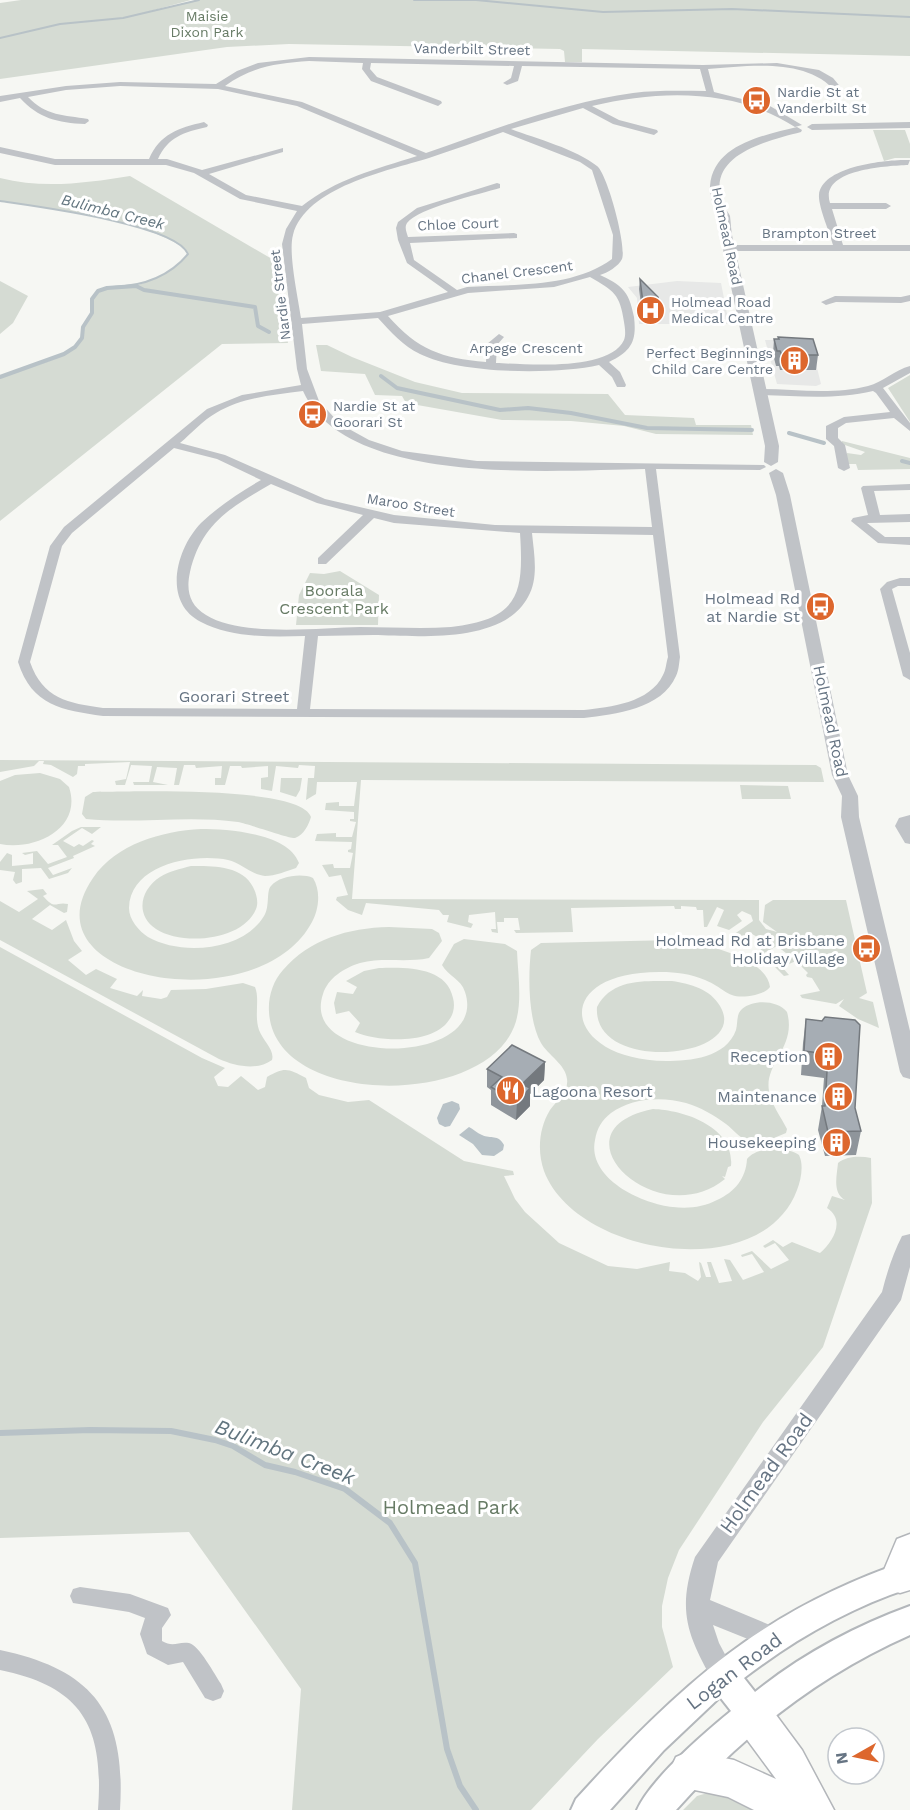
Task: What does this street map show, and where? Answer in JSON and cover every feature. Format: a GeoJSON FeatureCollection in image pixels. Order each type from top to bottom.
{"type":"FeatureCollection","features":[{"type":"Feature","properties":{"kind":"highway"},"geometry":{"type":"LineString","coordinates":[[751,1713],[788,1763],[814,1810]]}},
{"type":"Feature","properties":{"kind":"highway"},"geometry":{"type":"LineString","coordinates":[[690,1770],[734,1779],[799,1810]]}},
{"type":"Feature","properties":{"kind":"main road","name":"Logan Road"},"geometry":{"type":"LineString","coordinates":[[588,1810],[674,1717],[723,1675],[775,1639],[907,1567]]}},
{"type":"Feature","properties":{"kind":"main road"},"geometry":{"type":"LineString","coordinates":[[654,1810],[715,1744],[751,1713],[820,1664],[863,1640],[910,1620]]}},
{"type":"Feature","properties":{"kind":"main road","name":"Holmead Road"},"geometry":{"type":"LineString","coordinates":[[723,1675],[751,1713]]}},
{"type":"Feature","properties":{"kind":"street","name":"Vanderbilt Street"},"geometry":{"type":"LineString","coordinates":[[218,87],[237,72],[278,61],[368,60],[703,67],[751,65],[809,70],[830,78],[839,90]]}},
{"type":"Feature","properties":{"kind":"street"},"geometry":{"type":"LineString","coordinates":[[368,60],[366,69],[374,78],[438,103]]}},
{"type":"Feature","properties":{"kind":"street"},"geometry":{"type":"LineString","coordinates":[[507,83],[515,79],[519,63]]}},
{"type":"Feature","properties":{"kind":"street"},"geometry":{"type":"LineString","coordinates":[[703,67],[709,94]]}},
{"type":"Feature","properties":{"kind":"street"},"geometry":{"type":"LineString","coordinates":[[0,99],[120,84],[218,87],[299,104],[425,156]]}},
{"type":"Feature","properties":{"kind":"street","name":"Nardie Street"},"geometry":{"type":"LineString","coordinates":[[769,467],[479,465],[414,458],[384,449],[342,429],[315,404],[306,387],[286,244],[290,228],[304,208],[337,188],[425,156],[586,106],[642,94],[709,94],[763,106],[797,127]]}},
{"type":"Feature","properties":{"kind":"street"},"geometry":{"type":"LineString","coordinates":[[21,95],[34,109],[48,116],[85,121]]}},
{"type":"Feature","properties":{"kind":"street"},"geometry":{"type":"LineString","coordinates":[[586,106],[616,122],[654,132]]}},
{"type":"Feature","properties":{"kind":"street"},"geometry":{"type":"LineString","coordinates":[[153,160],[158,146],[167,138],[184,130],[204,125]]}},
{"type":"Feature","properties":{"kind":"street","name":"Holmead Road"},"geometry":{"type":"LineString","coordinates":[[910,125],[812,127],[809,131],[797,127],[750,144],[735,152],[719,167],[715,180],[717,203],[723,212],[772,446],[769,467],[783,495],[840,775],[850,796],[850,817],[910,1072]]}},
{"type":"Feature","properties":{"kind":"street","name":"Chanel Crescent"},"geometry":{"type":"LineString","coordinates":[[296,321],[381,315],[455,293],[481,288],[546,285],[592,274],[610,266],[616,260],[619,252],[618,235],[596,169],[583,160],[505,130]]}},
{"type":"Feature","properties":{"kind":"street"},"geometry":{"type":"LineString","coordinates":[[0,150],[55,162],[153,160],[180,164],[202,173],[243,197],[304,208]]}},
{"type":"Feature","properties":{"kind":"street"},"geometry":{"type":"LineString","coordinates":[[202,173],[280,150]]}},
{"type":"Feature","properties":{"kind":"street"},"geometry":{"type":"LineString","coordinates":[[839,248],[823,192],[833,179],[858,169],[908,162]]}},
{"type":"Feature","properties":{"kind":"street"},"geometry":{"type":"LineString","coordinates":[[455,293],[410,261],[403,240],[401,228],[403,222],[420,210],[497,186]]}},
{"type":"Feature","properties":{"kind":"street"},"geometry":{"type":"LineString","coordinates":[[826,206],[886,206]]}},
{"type":"Feature","properties":{"kind":"street","name":"Chloe Court"},"geometry":{"type":"LineString","coordinates":[[403,240],[514,236]]}},
{"type":"Feature","properties":{"kind":"street","name":"Brampton Street"},"geometry":{"type":"LineString","coordinates":[[729,248],[910,248]]}},
{"type":"Feature","properties":{"kind":"street","name":"Arpege Crescent"},"geometry":{"type":"LineString","coordinates":[[381,315],[404,340],[418,349],[447,360],[491,366],[560,366],[601,362],[617,354],[627,345],[631,337],[626,299],[619,289],[592,274]]}},
{"type":"Feature","properties":{"kind":"street"},"geometry":{"type":"LineString","coordinates":[[826,302],[901,300],[910,297]]}},
{"type":"Feature","properties":{"kind":"street"},"geometry":{"type":"LineString","coordinates":[[491,366],[492,344],[499,337]]}},
{"type":"Feature","properties":{"kind":"street"},"geometry":{"type":"LineString","coordinates":[[601,362],[614,371],[621,385]]}},
{"type":"Feature","properties":{"kind":"street"},"geometry":{"type":"LineString","coordinates":[[760,392],[836,392],[873,387],[910,369]]}},
{"type":"Feature","properties":{"kind":"street","name":"Goorari Street"},"geometry":{"type":"LineString","coordinates":[[306,387],[243,397],[224,403],[68,530],[56,546],[24,662],[28,679],[42,694],[67,707],[103,712],[584,714],[622,708],[652,696],[669,678],[674,657],[650,466]]}},
{"type":"Feature","properties":{"kind":"street"},"geometry":{"type":"LineString","coordinates":[[873,387],[883,396],[895,415],[910,428]]}},
{"type":"Feature","properties":{"kind":"street"},"geometry":{"type":"LineString","coordinates":[[844,468],[839,445],[832,439],[832,426],[844,420],[895,415]]}},
{"type":"Feature","properties":{"kind":"street","name":"Maroo Street"},"geometry":{"type":"LineString","coordinates":[[172,444],[221,457],[321,501],[370,515],[459,527],[658,531]]}},
{"type":"Feature","properties":{"kind":"street"},"geometry":{"type":"LineString","coordinates":[[270,480],[241,496],[200,532],[191,545],[182,582],[183,598],[190,609],[216,625],[259,632],[438,631],[464,628],[500,617],[515,606],[523,596],[528,582],[526,530]]}},
{"type":"Feature","properties":{"kind":"street"},"geometry":{"type":"LineString","coordinates":[[874,518],[867,488],[910,487]]}},
{"type":"Feature","properties":{"kind":"street"},"geometry":{"type":"LineString","coordinates":[[322,561],[370,515]]}},
{"type":"Feature","properties":{"kind":"street"},"geometry":{"type":"LineString","coordinates":[[910,518],[874,518],[857,521],[882,540],[910,541]]}},
{"type":"Feature","properties":{"kind":"street"},"geometry":{"type":"LineString","coordinates":[[910,582],[890,584],[886,589],[910,676]]}},
{"type":"Feature","properties":{"kind":"street"},"geometry":{"type":"LineString","coordinates":[[303,713],[312,632]]}},
{"type":"Feature","properties":{"kind":"street"},"geometry":{"type":"LineString","coordinates":[[910,819],[904,821],[902,826],[910,840]]}},
{"type":"Feature","properties":{"kind":"street","name":"Holmead Road"},"geometry":{"type":"LineString","coordinates":[[723,1675],[703,1638],[696,1605],[703,1568],[714,1544],[847,1362],[893,1294],[898,1270],[910,1242]]}},
{"type":"Feature","properties":{"kind":"street"},"geometry":{"type":"LineString","coordinates":[[80,1596],[130,1603],[160,1615],[152,1625],[150,1632],[154,1647],[168,1655],[176,1656],[188,1652],[213,1691]]}},
{"type":"Feature","properties":{"kind":"street"},"geometry":{"type":"LineString","coordinates":[[696,1605],[775,1639]]}},
{"type":"Feature","properties":{"kind":"street"},"geometry":{"type":"LineString","coordinates":[[0,1660],[51,1672],[72,1688],[94,1712],[107,1743],[111,1770],[109,1810]]}},
{"type":"Feature","properties":{"kind":"shaded area"},"geometry":{"type":"Polygon","coordinates":[[[677,281],[721,283],[729,324],[639,324],[637,298],[628,287],[677,281]]]}},
{"type":"Feature","properties":{"kind":"shaded area"},"geometry":{"type":"Polygon","coordinates":[[[765,340],[810,340],[821,384],[816,386],[777,384],[765,340]]]}},
{"type":"Feature","properties":{"kind":"shaded area"},"geometry":{"type":"Polygon","coordinates":[[[452,1101],[459,1104],[460,1109],[450,1126],[445,1127],[439,1124],[437,1118],[443,1104],[452,1101]]]}},
{"type":"Feature","properties":{"kind":"shaded area"},"geometry":{"type":"Polygon","coordinates":[[[469,1127],[482,1135],[499,1139],[504,1145],[503,1150],[494,1156],[482,1155],[473,1144],[459,1135],[469,1127]]]}},
{"type":"Feature","properties":{"kind":"green space","name":"Maisie Dixon Park"},"geometry":{"type":"Polygon","coordinates":[[[21,0],[191,0],[143,13],[199,0],[910,0],[910,56],[582,49],[582,62],[565,62],[564,51],[560,49],[289,44],[227,47],[0,79],[0,3],[21,0]]]}},
{"type":"Feature","properties":{"kind":"green space"},"geometry":{"type":"Polygon","coordinates":[[[873,130],[905,130],[910,144],[910,158],[884,161],[873,130]]]}},
{"type":"Feature","properties":{"kind":"green space"},"geometry":{"type":"Polygon","coordinates":[[[130,176],[272,259],[288,343],[222,344],[0,521],[0,377],[51,360],[75,347],[82,338],[83,327],[92,313],[92,299],[98,291],[107,288],[130,287],[149,281],[177,265],[187,254],[186,249],[166,238],[121,222],[0,201],[0,178],[49,184],[81,183],[130,176]]]}},
{"type":"Feature","properties":{"kind":"green space"},"geometry":{"type":"Polygon","coordinates":[[[0,281],[28,296],[13,323],[0,334],[0,281]]]}},
{"type":"Feature","properties":{"kind":"green space"},"geometry":{"type":"Polygon","coordinates":[[[316,345],[327,345],[415,382],[462,393],[608,394],[625,415],[694,418],[696,425],[751,425],[753,435],[656,434],[624,426],[571,421],[502,420],[406,403],[402,396],[375,395],[365,374],[321,371],[316,345]]]}},
{"type":"Feature","properties":{"kind":"green space"},"geometry":{"type":"Polygon","coordinates":[[[910,375],[910,422],[888,388],[910,375]]]}},
{"type":"Feature","properties":{"kind":"green space"},"geometry":{"type":"Polygon","coordinates":[[[842,441],[910,458],[910,469],[858,470],[856,464],[847,464],[847,453],[861,455],[865,452],[842,444],[842,441]]]}},
{"type":"Feature","properties":{"kind":"green space","name":"Boorala Crescent Park"},"geometry":{"type":"Polygon","coordinates":[[[340,571],[379,595],[378,625],[296,625],[299,595],[310,573],[324,574],[340,571]]]}},
{"type":"Feature","properties":{"kind":"green space"},"geometry":{"type":"Polygon","coordinates":[[[0,760],[816,765],[821,768],[824,782],[361,780],[352,899],[759,900],[759,920],[766,929],[777,932],[763,922],[765,905],[773,900],[846,900],[867,993],[859,998],[873,1002],[879,1028],[858,1019],[839,1006],[844,999],[836,1004],[802,998],[800,995],[820,991],[812,978],[807,977],[808,973],[796,961],[782,967],[789,975],[784,976],[775,967],[791,957],[777,946],[764,953],[773,960],[769,962],[757,953],[768,943],[752,934],[739,945],[736,943],[739,937],[733,935],[753,921],[751,915],[742,911],[737,915],[742,921],[729,930],[717,926],[724,910],[717,907],[707,927],[704,927],[703,910],[697,910],[696,907],[681,906],[681,909],[675,909],[674,906],[571,908],[573,932],[516,933],[514,930],[520,930],[518,918],[504,918],[504,922],[497,922],[498,933],[492,932],[491,929],[496,929],[495,912],[469,915],[468,922],[473,924],[471,928],[447,922],[449,915],[443,915],[439,910],[366,903],[362,915],[348,910],[336,900],[337,897],[348,895],[341,875],[329,877],[322,865],[333,864],[334,868],[350,868],[353,853],[348,850],[351,849],[352,842],[315,841],[317,834],[336,833],[336,837],[352,837],[356,822],[350,819],[354,819],[354,812],[325,810],[326,803],[339,802],[339,806],[354,806],[357,782],[317,782],[316,794],[306,800],[308,778],[314,778],[315,766],[299,765],[298,768],[276,766],[272,791],[261,789],[261,778],[268,777],[268,766],[242,768],[241,766],[230,766],[225,785],[215,785],[215,778],[221,778],[222,766],[196,768],[195,765],[184,765],[179,785],[174,785],[177,768],[157,767],[153,782],[168,785],[134,785],[133,782],[149,782],[152,766],[131,765],[125,785],[116,785],[115,781],[126,779],[130,762],[85,764],[85,766],[78,766],[77,774],[73,777],[51,765],[43,764],[44,761],[39,761],[34,766],[0,772],[0,760]]]}},
{"type":"Feature","properties":{"kind":"green space"},"geometry":{"type":"Polygon","coordinates":[[[40,773],[60,779],[69,787],[71,802],[69,815],[52,834],[40,840],[27,844],[0,844],[0,781],[15,775],[40,773]]]}},
{"type":"Feature","properties":{"kind":"green space"},"geometry":{"type":"Polygon","coordinates":[[[281,778],[302,778],[296,797],[280,792],[281,778]]]}},
{"type":"Feature","properties":{"kind":"green space"},"geometry":{"type":"Polygon","coordinates":[[[740,785],[788,786],[791,799],[742,799],[740,785]]]}},
{"type":"Feature","properties":{"kind":"green space"},"geometry":{"type":"Polygon","coordinates":[[[174,791],[246,795],[277,800],[300,807],[311,817],[303,832],[295,838],[238,822],[219,820],[86,819],[82,814],[85,797],[93,792],[174,791]]]}},
{"type":"Feature","properties":{"kind":"green space"},"geometry":{"type":"Polygon","coordinates":[[[81,827],[101,827],[92,834],[82,828],[63,841],[74,847],[79,844],[83,846],[92,840],[94,841],[91,844],[95,846],[73,856],[74,858],[48,868],[53,875],[72,868],[68,873],[49,879],[41,868],[22,869],[22,882],[16,884],[13,880],[15,872],[0,870],[0,862],[7,853],[12,855],[12,866],[33,864],[33,853],[25,855],[22,853],[37,851],[48,864],[67,857],[58,845],[52,845],[81,827]]]}},
{"type":"Feature","properties":{"kind":"green space"},"geometry":{"type":"Polygon","coordinates":[[[201,829],[241,832],[270,839],[293,853],[299,863],[296,868],[265,876],[228,860],[214,858],[198,858],[166,865],[140,881],[132,893],[129,908],[135,925],[148,937],[177,947],[210,947],[227,943],[242,937],[264,916],[271,886],[291,876],[313,878],[318,894],[318,906],[314,917],[284,953],[245,972],[200,979],[156,976],[117,964],[89,943],[80,914],[93,878],[103,866],[127,848],[156,836],[201,829]]]}},
{"type":"Feature","properties":{"kind":"green space"},"geometry":{"type":"Polygon","coordinates":[[[191,866],[225,868],[241,874],[248,880],[254,889],[257,901],[256,909],[249,920],[226,934],[196,939],[167,934],[149,923],[145,917],[143,903],[144,895],[153,882],[163,875],[191,866]]]}},
{"type":"Feature","properties":{"kind":"green space"},"geometry":{"type":"Polygon","coordinates":[[[43,889],[47,894],[43,896],[51,903],[68,904],[67,912],[64,913],[50,905],[32,919],[52,930],[66,920],[74,941],[82,951],[68,960],[86,975],[96,969],[117,979],[110,988],[137,996],[143,990],[142,996],[161,999],[167,997],[171,990],[206,989],[243,983],[255,987],[259,1030],[272,1053],[272,1060],[260,1065],[246,1066],[219,1059],[0,940],[0,901],[19,912],[38,899],[27,891],[43,889]]]}},
{"type":"Feature","properties":{"kind":"green space"},"geometry":{"type":"Polygon","coordinates":[[[389,927],[432,929],[439,933],[442,941],[429,958],[369,961],[343,971],[325,988],[323,1018],[338,1035],[364,1045],[394,1048],[424,1045],[450,1034],[465,1016],[465,992],[458,981],[442,965],[454,944],[464,939],[505,944],[517,951],[518,1009],[514,1027],[494,1054],[463,1072],[424,1083],[381,1086],[340,1080],[305,1066],[280,1043],[269,1012],[270,995],[279,974],[305,950],[331,937],[359,930],[389,927]]]}},
{"type":"Feature","properties":{"kind":"green space"},"geometry":{"type":"Polygon","coordinates":[[[675,940],[715,948],[745,959],[766,976],[770,987],[755,995],[738,996],[694,976],[672,972],[625,975],[599,985],[586,999],[582,1016],[589,1032],[605,1047],[631,1057],[666,1061],[696,1059],[724,1047],[736,1030],[740,1011],[759,1002],[772,1003],[783,1008],[787,1012],[789,1024],[788,1035],[769,1081],[770,1096],[787,1129],[786,1133],[774,1138],[747,1140],[707,1112],[686,1103],[657,1099],[637,1101],[619,1108],[605,1118],[596,1136],[595,1154],[599,1166],[608,1177],[632,1195],[646,1201],[673,1207],[696,1207],[729,1193],[742,1178],[747,1159],[758,1152],[780,1149],[799,1155],[802,1168],[797,1190],[777,1220],[747,1239],[710,1248],[669,1248],[629,1239],[592,1223],[563,1200],[544,1171],[540,1156],[543,1124],[550,1110],[564,1092],[567,1079],[564,1069],[541,1043],[537,1033],[531,1010],[529,985],[531,950],[541,943],[675,940]]]}},
{"type":"Feature","properties":{"kind":"green space","name":"Holmead Park"},"geometry":{"type":"Polygon","coordinates":[[[0,947],[202,1058],[225,1068],[214,1077],[218,1086],[228,1087],[241,1076],[258,1090],[265,1087],[267,1077],[278,1071],[291,1071],[306,1078],[309,1088],[319,1095],[348,1102],[369,1100],[464,1161],[513,1171],[514,1175],[504,1176],[515,1199],[525,1212],[559,1243],[608,1266],[637,1269],[670,1262],[669,1271],[685,1273],[698,1281],[701,1277],[699,1262],[706,1277],[711,1277],[707,1262],[711,1262],[719,1283],[732,1281],[724,1259],[730,1260],[743,1280],[764,1272],[752,1254],[742,1257],[741,1255],[752,1251],[771,1269],[789,1260],[775,1243],[765,1248],[763,1246],[773,1240],[783,1247],[792,1242],[820,1253],[836,1231],[836,1219],[827,1208],[832,1196],[845,1200],[838,1193],[837,1188],[838,1163],[854,1157],[871,1158],[872,1203],[823,1347],[763,1422],[679,1550],[668,1578],[662,1606],[662,1627],[673,1667],[598,1739],[531,1810],[292,1810],[301,1689],[189,1532],[0,1538],[0,947]]]}},
{"type":"Feature","properties":{"kind":"green space"},"geometry":{"type":"Polygon","coordinates":[[[379,968],[412,969],[434,974],[449,987],[454,1001],[453,1012],[449,1020],[431,1034],[405,1039],[377,1038],[355,1032],[360,1023],[349,1011],[336,1014],[334,1003],[337,992],[353,994],[357,987],[346,981],[364,971],[379,968]]]}},
{"type":"Feature","properties":{"kind":"green space"},"geometry":{"type":"Polygon","coordinates":[[[672,981],[699,988],[716,1000],[720,1006],[724,1024],[714,1038],[694,1048],[669,1052],[642,1051],[619,1043],[602,1029],[597,1007],[611,991],[630,983],[672,981]]]}},
{"type":"Feature","properties":{"kind":"green space"},"geometry":{"type":"Polygon","coordinates":[[[653,1109],[692,1117],[716,1131],[725,1141],[730,1152],[731,1166],[728,1167],[725,1177],[722,1176],[725,1179],[698,1193],[670,1195],[644,1187],[624,1173],[611,1155],[610,1137],[623,1120],[653,1109]]]}},
{"type":"Feature","properties":{"kind":"green space"},"geometry":{"type":"Polygon","coordinates":[[[718,1790],[768,1810],[683,1810],[697,1796],[718,1790]]]}},
{"type":"Feature","properties":{"kind":"building"},"geometry":{"type":"Polygon","coordinates":[[[640,279],[658,297],[660,311],[644,311],[640,279]]]}},
{"type":"Feature","properties":{"kind":"building"},"geometry":{"type":"Polygon","coordinates":[[[778,337],[813,339],[818,355],[782,355],[780,351],[777,351],[774,339],[779,339],[778,337]]]}},
{"type":"Feature","properties":{"kind":"building"},"geometry":{"type":"Polygon","coordinates":[[[825,1017],[855,1020],[860,1025],[855,1108],[861,1131],[828,1132],[822,1106],[825,1106],[828,1054],[804,1051],[806,1019],[822,1021],[825,1017]]]}},
{"type":"Feature","properties":{"kind":"building"},"geometry":{"type":"Polygon","coordinates":[[[512,1045],[545,1062],[522,1084],[530,1088],[517,1102],[491,1087],[502,1077],[487,1069],[512,1045]]]}},
{"type":"Feature","properties":{"kind":"waterway","name":"Bulimba Creek"},"geometry":{"type":"LineString","coordinates":[[0,38],[60,24],[123,18],[199,0]]}},
{"type":"Feature","properties":{"kind":"waterway","name":"Bulimba Creek"},"geometry":{"type":"LineString","coordinates":[[414,0],[476,0],[603,12],[732,9],[910,17]]}},
{"type":"Feature","properties":{"kind":"waterway","name":"Bulimba Creek"},"geometry":{"type":"LineString","coordinates":[[0,201],[71,212],[132,225],[178,243],[188,254],[172,269],[154,279],[134,285],[113,287]]}},
{"type":"Feature","properties":{"kind":"waterway","name":"Bulimba Creek"},"geometry":{"type":"LineString","coordinates":[[0,377],[64,354],[75,347],[82,338],[83,327],[92,313],[92,299],[98,291],[107,288],[136,286],[144,290],[255,307],[258,326],[269,332]]}},
{"type":"Feature","properties":{"kind":"waterway"},"geometry":{"type":"LineString","coordinates":[[381,376],[397,388],[500,410],[528,408],[571,413],[647,428],[752,430]]}},
{"type":"Feature","properties":{"kind":"waterway"},"geometry":{"type":"LineString","coordinates":[[789,433],[824,443]]}},
{"type":"Feature","properties":{"kind":"waterway"},"geometry":{"type":"LineString","coordinates":[[902,461],[910,463]]}},
{"type":"Feature","properties":{"kind":"waterway","name":"Bulimba Creek"},"geometry":{"type":"LineString","coordinates":[[0,1433],[90,1430],[171,1431],[215,1440],[233,1446],[265,1465],[295,1472],[345,1489],[390,1523],[415,1563],[447,1749],[460,1786],[476,1810]]}},
{"type":"Feature","properties":{"kind":"place","name":"Nardie St at Vanderbilt St"},"geometry":{"type":"Point","coordinates":[756,100]}},
{"type":"Feature","properties":{"kind":"place","name":"Holmead Road Medical Centre"},"geometry":{"type":"Point","coordinates":[650,310]}},
{"type":"Feature","properties":{"kind":"place","name":"Perfect Beginnings Child Care Centre"},"geometry":{"type":"Point","coordinates":[794,361]}},
{"type":"Feature","properties":{"kind":"place","name":"Nardie St at Goorari St"},"geometry":{"type":"Point","coordinates":[312,414]}},
{"type":"Feature","properties":{"kind":"place","name":"Holmead Rd at Nardie St"},"geometry":{"type":"Point","coordinates":[821,607]}},
{"type":"Feature","properties":{"kind":"place","name":"Holmead Rd at Brisbane Holiday Village"},"geometry":{"type":"Point","coordinates":[866,949]}},
{"type":"Feature","properties":{"kind":"place","name":"Reception"},"geometry":{"type":"Point","coordinates":[829,1056]}},
{"type":"Feature","properties":{"kind":"place","name":"Lagoona Resort"},"geometry":{"type":"Point","coordinates":[511,1091]}},
{"type":"Feature","properties":{"kind":"place","name":"Maintenance"},"geometry":{"type":"Point","coordinates":[838,1096]}},
{"type":"Feature","properties":{"kind":"place","name":"Housekeeping"},"geometry":{"type":"Point","coordinates":[837,1142]}}]}
